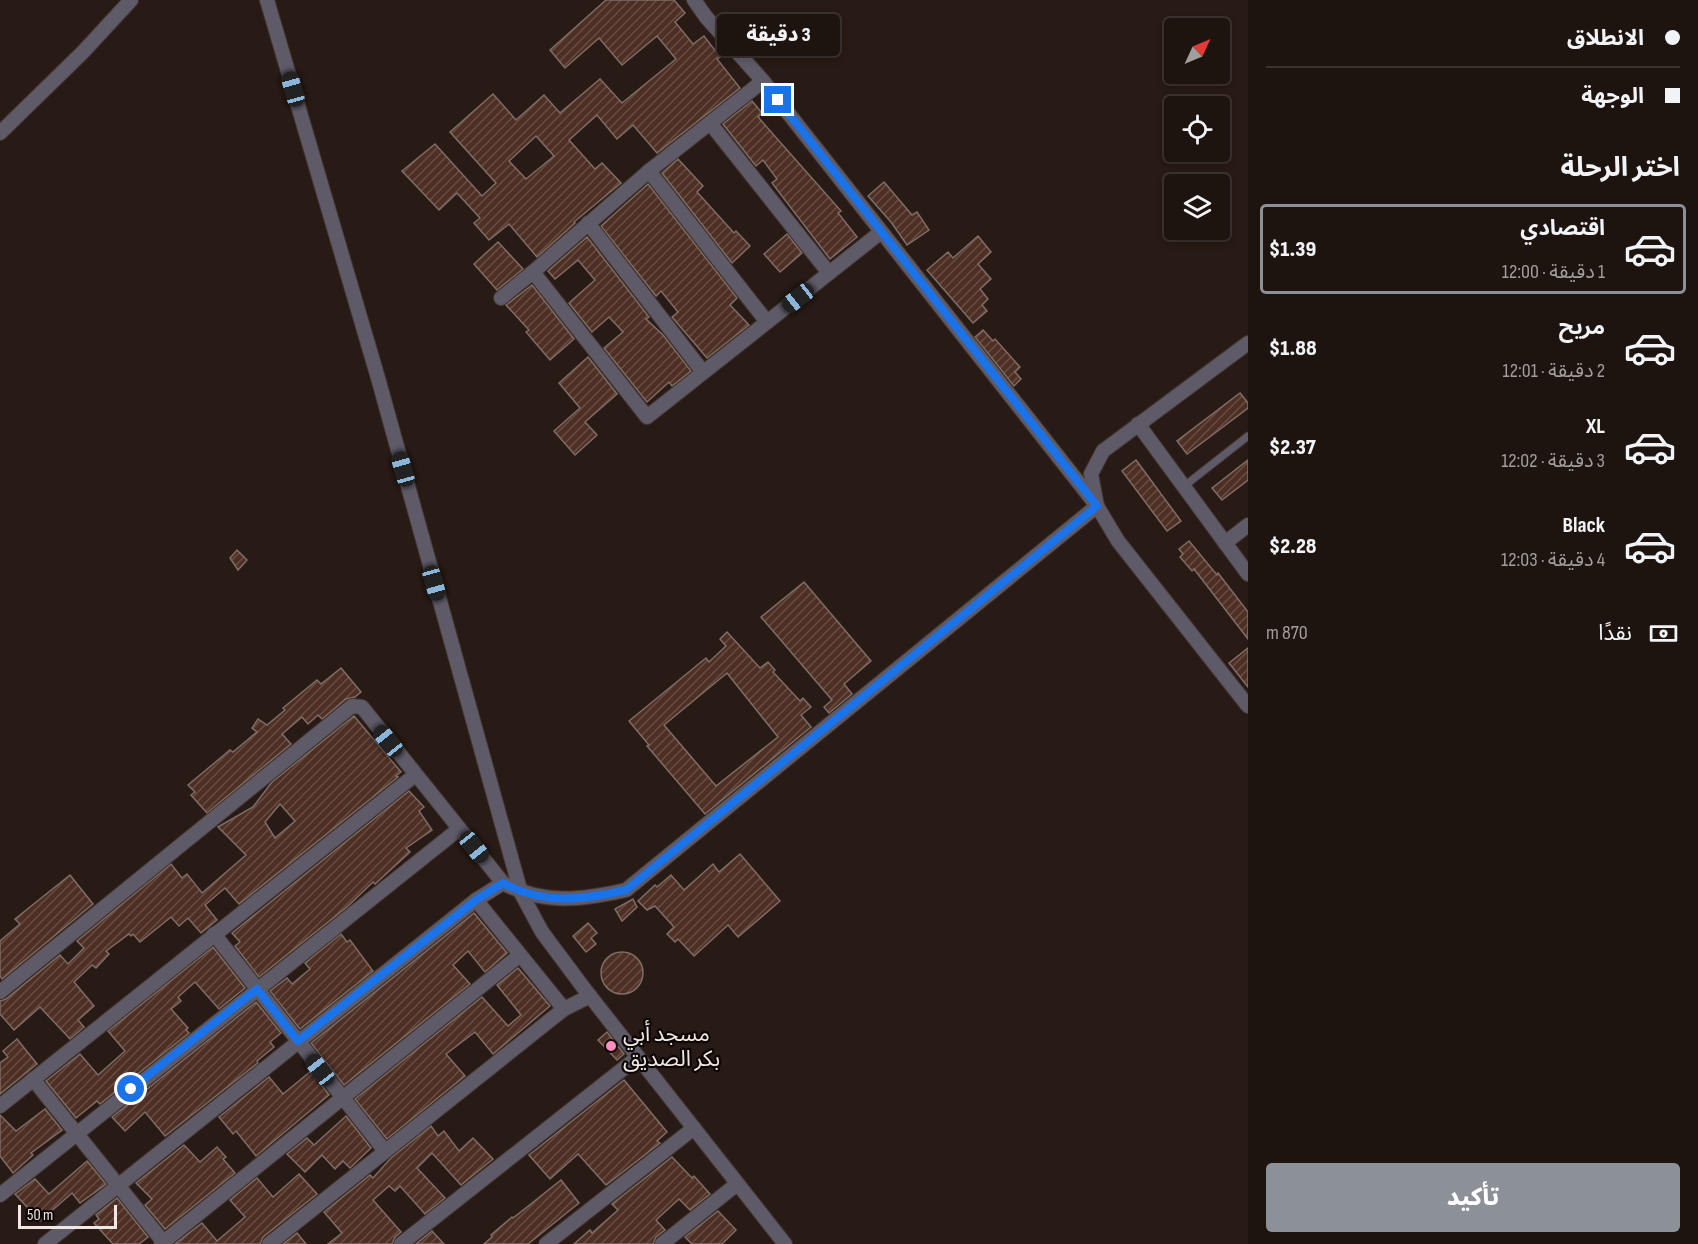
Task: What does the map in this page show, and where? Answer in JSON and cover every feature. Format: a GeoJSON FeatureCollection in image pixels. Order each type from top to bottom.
{"type":"FeatureCollection","features":[{"type":"Feature","properties":{"kind":"street"},"geometry":{"type":"LineString","coordinates":[[0,133],[131,0]]}},
{"type":"Feature","properties":{"kind":"street"},"geometry":{"type":"LineString","coordinates":[[267,0],[378,378],[520,893],[542,932],[590,996],[785,1244]]}},
{"type":"Feature","properties":{"kind":"street"},"geometry":{"type":"LineString","coordinates":[[694,0],[706,17],[763,81],[1097,506],[1118,541],[1248,706]]}},
{"type":"Feature","properties":{"kind":"street"},"geometry":{"type":"LineString","coordinates":[[501,298],[649,171],[763,81]]}},
{"type":"Feature","properties":{"kind":"street"},"geometry":{"type":"LineString","coordinates":[[710,123],[829,273]]}},
{"type":"Feature","properties":{"kind":"street"},"geometry":{"type":"LineString","coordinates":[[649,171],[767,322]]}},
{"type":"Feature","properties":{"kind":"street"},"geometry":{"type":"LineString","coordinates":[[588,223],[703,372]]}},
{"type":"Feature","properties":{"kind":"street"},"geometry":{"type":"LineString","coordinates":[[534,272],[647,417],[881,232]]}},
{"type":"Feature","properties":{"kind":"street"},"geometry":{"type":"LineString","coordinates":[[1097,506],[1091,474],[1103,451],[1248,343]]}},
{"type":"Feature","properties":{"kind":"street"},"geometry":{"type":"LineString","coordinates":[[1138,424],[1248,574]]}},
{"type":"Feature","properties":{"kind":"street"},"geometry":{"type":"LineString","coordinates":[[0,992],[352,706],[362,707],[503,883],[520,893],[562,900],[595,897],[626,890],[1097,506]]}},
{"type":"Feature","properties":{"kind":"street"},"geometry":{"type":"LineString","coordinates":[[1225,543],[1248,525]]}},
{"type":"Feature","properties":{"kind":"street"},"geometry":{"type":"LineString","coordinates":[[0,1106],[415,775]]}},
{"type":"Feature","properties":{"kind":"street"},"geometry":{"type":"LineString","coordinates":[[0,1195],[459,829]]}},
{"type":"Feature","properties":{"kind":"street"},"geometry":{"type":"LineString","coordinates":[[45,1244],[476,900],[503,883]]}},
{"type":"Feature","properties":{"kind":"street"},"geometry":{"type":"LineString","coordinates":[[476,900],[564,1009]]}},
{"type":"Feature","properties":{"kind":"street"},"geometry":{"type":"LineString","coordinates":[[214,934],[385,1151]]}},
{"type":"Feature","properties":{"kind":"street"},"geometry":{"type":"LineString","coordinates":[[33,1079],[163,1243],[520,956]]}},
{"type":"Feature","properties":{"kind":"street"},"geometry":{"type":"LineString","coordinates":[[269,1244],[564,1009],[590,996]]}},
{"type":"Feature","properties":{"kind":"street"},"geometry":{"type":"LineString","coordinates":[[401,1244],[638,1057]]}},
{"type":"Feature","properties":{"kind":"street"},"geometry":{"type":"LineString","coordinates":[[546,1244],[694,1128]]}},
{"type":"Feature","properties":{"kind":"street"},"geometry":{"type":"LineString","coordinates":[[662,1244],[737,1184]]}},
{"type":"Feature","properties":{"kind":"lane"},"geometry":{"type":"LineString","coordinates":[[1183,487],[1248,436]]}},
{"type":"Feature","properties":{"kind":"building"},"geometry":{"type":"Polygon","coordinates":[[[606,0],[674,0],[685,13],[675,22],[693,44],[704,36],[720,57],[717,59],[740,88],[657,153],[633,125],[617,139],[597,115],[569,140],[595,169],[602,163],[621,183],[574,222],[537,257],[509,224],[489,240],[474,223],[480,218],[457,193],[439,210],[402,171],[435,144],[482,196],[496,183],[450,132],[493,94],[516,120],[544,95],[560,113],[600,79],[622,103],[676,59],[657,36],[622,65],[599,38],[565,68],[550,50],[606,0]],[[536,136],[509,161],[526,179],[554,156],[536,136]]]}},
{"type":"Feature","properties":{"kind":"building"},"geometry":{"type":"Polygon","coordinates":[[[752,101],[762,113],[758,117],[841,211],[838,213],[857,237],[830,259],[772,183],[777,179],[763,160],[756,166],[723,124],[752,101]]]}},
{"type":"Feature","properties":{"kind":"building"},"geometry":{"type":"Polygon","coordinates":[[[678,159],[703,186],[697,192],[734,233],[736,231],[750,246],[732,263],[662,173],[678,159]]]}},
{"type":"Feature","properties":{"kind":"building"},"geometry":{"type":"Polygon","coordinates":[[[884,182],[912,215],[917,212],[929,230],[907,245],[891,222],[868,196],[884,182]]]}},
{"type":"Feature","properties":{"kind":"building"},"geometry":{"type":"Polygon","coordinates":[[[648,184],[737,298],[730,305],[749,325],[707,358],[672,317],[678,312],[661,291],[656,296],[601,226],[648,184]]]}},
{"type":"Feature","properties":{"kind":"building"},"geometry":{"type":"Polygon","coordinates":[[[787,234],[802,253],[780,272],[764,254],[787,234]]]}},
{"type":"Feature","properties":{"kind":"building"},"geometry":{"type":"Polygon","coordinates":[[[978,236],[991,252],[978,264],[991,279],[980,289],[988,299],[982,305],[987,311],[973,323],[927,270],[948,252],[953,258],[978,236]]]}},
{"type":"Feature","properties":{"kind":"building"},"geometry":{"type":"Polygon","coordinates":[[[587,237],[649,317],[646,319],[663,335],[691,371],[672,386],[669,382],[647,402],[604,348],[623,332],[609,317],[592,332],[569,303],[595,280],[578,260],[555,279],[548,271],[587,237]]]}},
{"type":"Feature","properties":{"kind":"building"},"geometry":{"type":"Polygon","coordinates":[[[498,242],[523,269],[497,290],[474,264],[498,242]]]}},
{"type":"Feature","properties":{"kind":"building"},"geometry":{"type":"Polygon","coordinates":[[[532,285],[574,339],[550,360],[526,332],[529,330],[506,305],[532,285]]]}},
{"type":"Feature","properties":{"kind":"building"},"geometry":{"type":"Polygon","coordinates":[[[983,330],[993,341],[995,339],[1020,367],[1015,372],[1021,379],[1014,386],[975,337],[983,330]]]}},
{"type":"Feature","properties":{"kind":"building"},"geometry":{"type":"Polygon","coordinates":[[[588,357],[617,394],[585,422],[597,435],[575,455],[554,431],[580,408],[559,383],[588,357]]]}},
{"type":"Feature","properties":{"kind":"building"},"geometry":{"type":"Polygon","coordinates":[[[1240,393],[1248,403],[1248,408],[1187,454],[1177,441],[1240,393]]]}},
{"type":"Feature","properties":{"kind":"building"},"geometry":{"type":"Polygon","coordinates":[[[1136,460],[1181,521],[1167,531],[1122,471],[1136,460]]]}},
{"type":"Feature","properties":{"kind":"building"},"geometry":{"type":"Polygon","coordinates":[[[1248,460],[1248,480],[1222,500],[1212,488],[1248,460]]]}},
{"type":"Feature","properties":{"kind":"building"},"geometry":{"type":"Polygon","coordinates":[[[1189,541],[1217,575],[1218,573],[1248,612],[1248,639],[1194,569],[1192,571],[1180,557],[1183,554],[1179,549],[1189,541]]]}},
{"type":"Feature","properties":{"kind":"building"},"geometry":{"type":"Polygon","coordinates":[[[237,550],[247,560],[238,570],[230,558],[237,550]]]}},
{"type":"Feature","properties":{"kind":"building"},"geometry":{"type":"Polygon","coordinates":[[[804,582],[871,661],[844,684],[852,694],[829,713],[824,707],[832,700],[761,617],[804,582]]]}},
{"type":"Feature","properties":{"kind":"building"},"geometry":{"type":"Polygon","coordinates":[[[727,632],[760,668],[768,662],[775,670],[773,672],[800,701],[803,698],[811,707],[801,715],[811,727],[705,814],[647,746],[649,745],[629,721],[706,658],[709,662],[726,646],[720,639],[727,632]],[[727,673],[664,725],[716,786],[778,737],[727,673]]]}},
{"type":"Feature","properties":{"kind":"building"},"geometry":{"type":"Polygon","coordinates":[[[1248,648],[1248,687],[1229,663],[1248,648]]]}},
{"type":"Feature","properties":{"kind":"building"},"geometry":{"type":"Polygon","coordinates":[[[341,668],[361,692],[355,697],[346,699],[322,719],[318,715],[308,724],[302,717],[282,734],[291,744],[207,813],[191,795],[195,792],[188,785],[230,750],[233,752],[257,732],[252,728],[258,719],[267,725],[285,710],[283,708],[317,680],[321,684],[341,668]]]}},
{"type":"Feature","properties":{"kind":"building"},"geometry":{"type":"Polygon","coordinates":[[[354,716],[401,772],[396,776],[398,777],[239,904],[225,888],[205,905],[217,920],[201,933],[188,918],[179,926],[171,917],[140,942],[133,934],[131,936],[129,934],[106,951],[109,954],[96,968],[92,965],[74,982],[94,1006],[78,1020],[84,1027],[70,1039],[40,1007],[14,1030],[0,1014],[0,1001],[6,999],[60,955],[68,964],[84,948],[77,941],[171,864],[182,878],[187,874],[202,893],[246,855],[218,827],[253,807],[272,782],[354,716]],[[280,804],[265,822],[275,838],[295,821],[280,804]]]}},
{"type":"Feature","properties":{"kind":"building"},"geometry":{"type":"Polygon","coordinates":[[[409,791],[424,807],[419,811],[432,830],[406,848],[410,852],[375,884],[373,882],[347,907],[259,977],[235,946],[240,942],[232,933],[409,791]]]}},
{"type":"Feature","properties":{"kind":"building"},"geometry":{"type":"Polygon","coordinates":[[[740,854],[780,901],[738,937],[728,925],[694,956],[678,939],[675,942],[667,934],[674,927],[655,906],[647,910],[638,901],[655,885],[657,887],[671,875],[684,890],[713,864],[719,872],[740,854]]]}},
{"type":"Feature","properties":{"kind":"building"},"geometry":{"type":"Polygon","coordinates":[[[70,875],[93,904],[2,979],[0,976],[0,941],[20,924],[15,919],[70,875]]]}},
{"type":"Feature","properties":{"kind":"building"},"geometry":{"type":"Polygon","coordinates":[[[633,899],[637,907],[622,921],[615,909],[633,899]]]}},
{"type":"Feature","properties":{"kind":"building"},"geometry":{"type":"Polygon","coordinates":[[[474,913],[507,953],[485,972],[468,951],[453,965],[470,984],[344,1085],[311,1043],[474,913]]]}},
{"type":"Feature","properties":{"kind":"building"},"geometry":{"type":"Polygon","coordinates":[[[588,923],[597,933],[591,938],[596,944],[586,952],[573,936],[588,923]]]}},
{"type":"Feature","properties":{"kind":"building"},"geometry":{"type":"Polygon","coordinates":[[[341,934],[347,942],[350,940],[373,971],[300,1029],[270,991],[287,978],[292,984],[310,969],[305,963],[341,934]]]}},
{"type":"Feature","properties":{"kind":"building"},"geometry":{"type":"Polygon","coordinates":[[[213,947],[245,988],[219,1009],[195,982],[178,997],[181,1001],[171,1009],[188,1028],[186,1030],[189,1033],[100,1104],[97,1101],[76,1118],[46,1081],[80,1054],[98,1075],[125,1051],[108,1031],[213,947]]]}},
{"type":"Feature","properties":{"kind":"building"},"geometry":{"type":"Polygon","coordinates":[[[622,952],[637,958],[643,973],[637,988],[622,994],[607,988],[601,973],[607,958],[622,952]]]}},
{"type":"Feature","properties":{"kind":"building"},"geometry":{"type":"Polygon","coordinates":[[[518,968],[550,1006],[493,1054],[475,1032],[446,1054],[465,1076],[387,1139],[355,1099],[482,997],[508,1026],[521,1015],[497,985],[518,968]]]}},
{"type":"Feature","properties":{"kind":"building"},"geometry":{"type":"Polygon","coordinates":[[[256,1002],[281,1033],[270,1042],[274,1047],[257,1061],[258,1063],[165,1136],[145,1112],[125,1131],[112,1117],[256,1002]]]}},
{"type":"Feature","properties":{"kind":"building"},"geometry":{"type":"Polygon","coordinates":[[[607,1032],[624,1054],[617,1060],[598,1040],[607,1032]]]}},
{"type":"Feature","properties":{"kind":"building"},"geometry":{"type":"Polygon","coordinates":[[[17,1039],[37,1064],[0,1094],[0,1063],[8,1057],[3,1051],[17,1039]]]}},
{"type":"Feature","properties":{"kind":"building"},"geometry":{"type":"Polygon","coordinates":[[[311,1071],[329,1095],[256,1156],[236,1131],[233,1134],[219,1117],[269,1077],[283,1094],[311,1071]]]}},
{"type":"Feature","properties":{"kind":"building"},"geometry":{"type":"Polygon","coordinates":[[[624,1080],[667,1132],[657,1141],[660,1143],[606,1185],[578,1154],[550,1179],[529,1155],[624,1080]]]}},
{"type":"Feature","properties":{"kind":"building"},"geometry":{"type":"Polygon","coordinates":[[[45,1109],[62,1130],[31,1153],[33,1155],[13,1173],[0,1156],[0,1115],[16,1131],[45,1109]]]}},
{"type":"Feature","properties":{"kind":"building"},"geometry":{"type":"Polygon","coordinates":[[[346,1116],[371,1148],[350,1168],[343,1161],[335,1169],[322,1155],[305,1172],[287,1154],[307,1138],[314,1145],[346,1116]]]}},
{"type":"Feature","properties":{"kind":"building"},"geometry":{"type":"Polygon","coordinates":[[[431,1126],[438,1136],[444,1131],[459,1151],[473,1138],[493,1159],[461,1185],[432,1153],[417,1168],[445,1198],[425,1214],[400,1186],[395,1191],[389,1186],[373,1200],[401,1232],[392,1244],[328,1244],[342,1233],[324,1212],[370,1175],[373,1178],[391,1158],[431,1126]]]}},
{"type":"Feature","properties":{"kind":"building"},"geometry":{"type":"Polygon","coordinates":[[[184,1145],[200,1162],[217,1147],[226,1157],[223,1159],[235,1173],[165,1229],[145,1205],[152,1199],[136,1183],[184,1145]]]}},
{"type":"Feature","properties":{"kind":"building"},"geometry":{"type":"Polygon","coordinates":[[[672,1157],[710,1194],[690,1210],[679,1199],[656,1220],[665,1230],[656,1237],[653,1244],[574,1244],[590,1230],[592,1233],[618,1210],[612,1204],[672,1157]]]}},
{"type":"Feature","properties":{"kind":"building"},"geometry":{"type":"Polygon","coordinates":[[[87,1161],[106,1184],[80,1203],[72,1193],[40,1221],[15,1194],[35,1179],[49,1194],[87,1161]]]}},
{"type":"Feature","properties":{"kind":"building"},"geometry":{"type":"Polygon","coordinates":[[[299,1174],[317,1194],[263,1237],[260,1244],[175,1244],[202,1223],[217,1241],[245,1217],[230,1200],[257,1178],[273,1197],[299,1174]]]}},
{"type":"Feature","properties":{"kind":"building"},"geometry":{"type":"Polygon","coordinates":[[[561,1180],[579,1203],[528,1244],[484,1244],[512,1217],[561,1180]]]}},
{"type":"Feature","properties":{"kind":"building"},"geometry":{"type":"Polygon","coordinates":[[[117,1198],[148,1237],[139,1244],[113,1244],[94,1223],[99,1219],[96,1215],[117,1198]]]}},
{"type":"Feature","properties":{"kind":"building"},"geometry":{"type":"Polygon","coordinates":[[[718,1211],[736,1230],[722,1244],[692,1244],[685,1237],[718,1211]]]}},
{"type":"Feature","properties":{"kind":"building"},"geometry":{"type":"Polygon","coordinates":[[[432,1231],[444,1244],[416,1244],[432,1231]]]}},
{"type":"Feature","properties":{"kind":"building"},"geometry":{"type":"Polygon","coordinates":[[[297,1233],[306,1244],[283,1244],[297,1233]]]}},
{"type":"Feature","properties":{"kind":"place","name":"مسجد أبي بكر الصديق"},"geometry":{"type":"Point","coordinates":[611,1046]}},
{"type":"Feature","properties":{"kind":"route"},"geometry":{"type":"LineString","coordinates":[[131,1089],[257,989],[298,1041],[476,900],[503,883],[520,893],[562,900],[595,897],[626,890],[1097,506],[778,100]]}}]}
